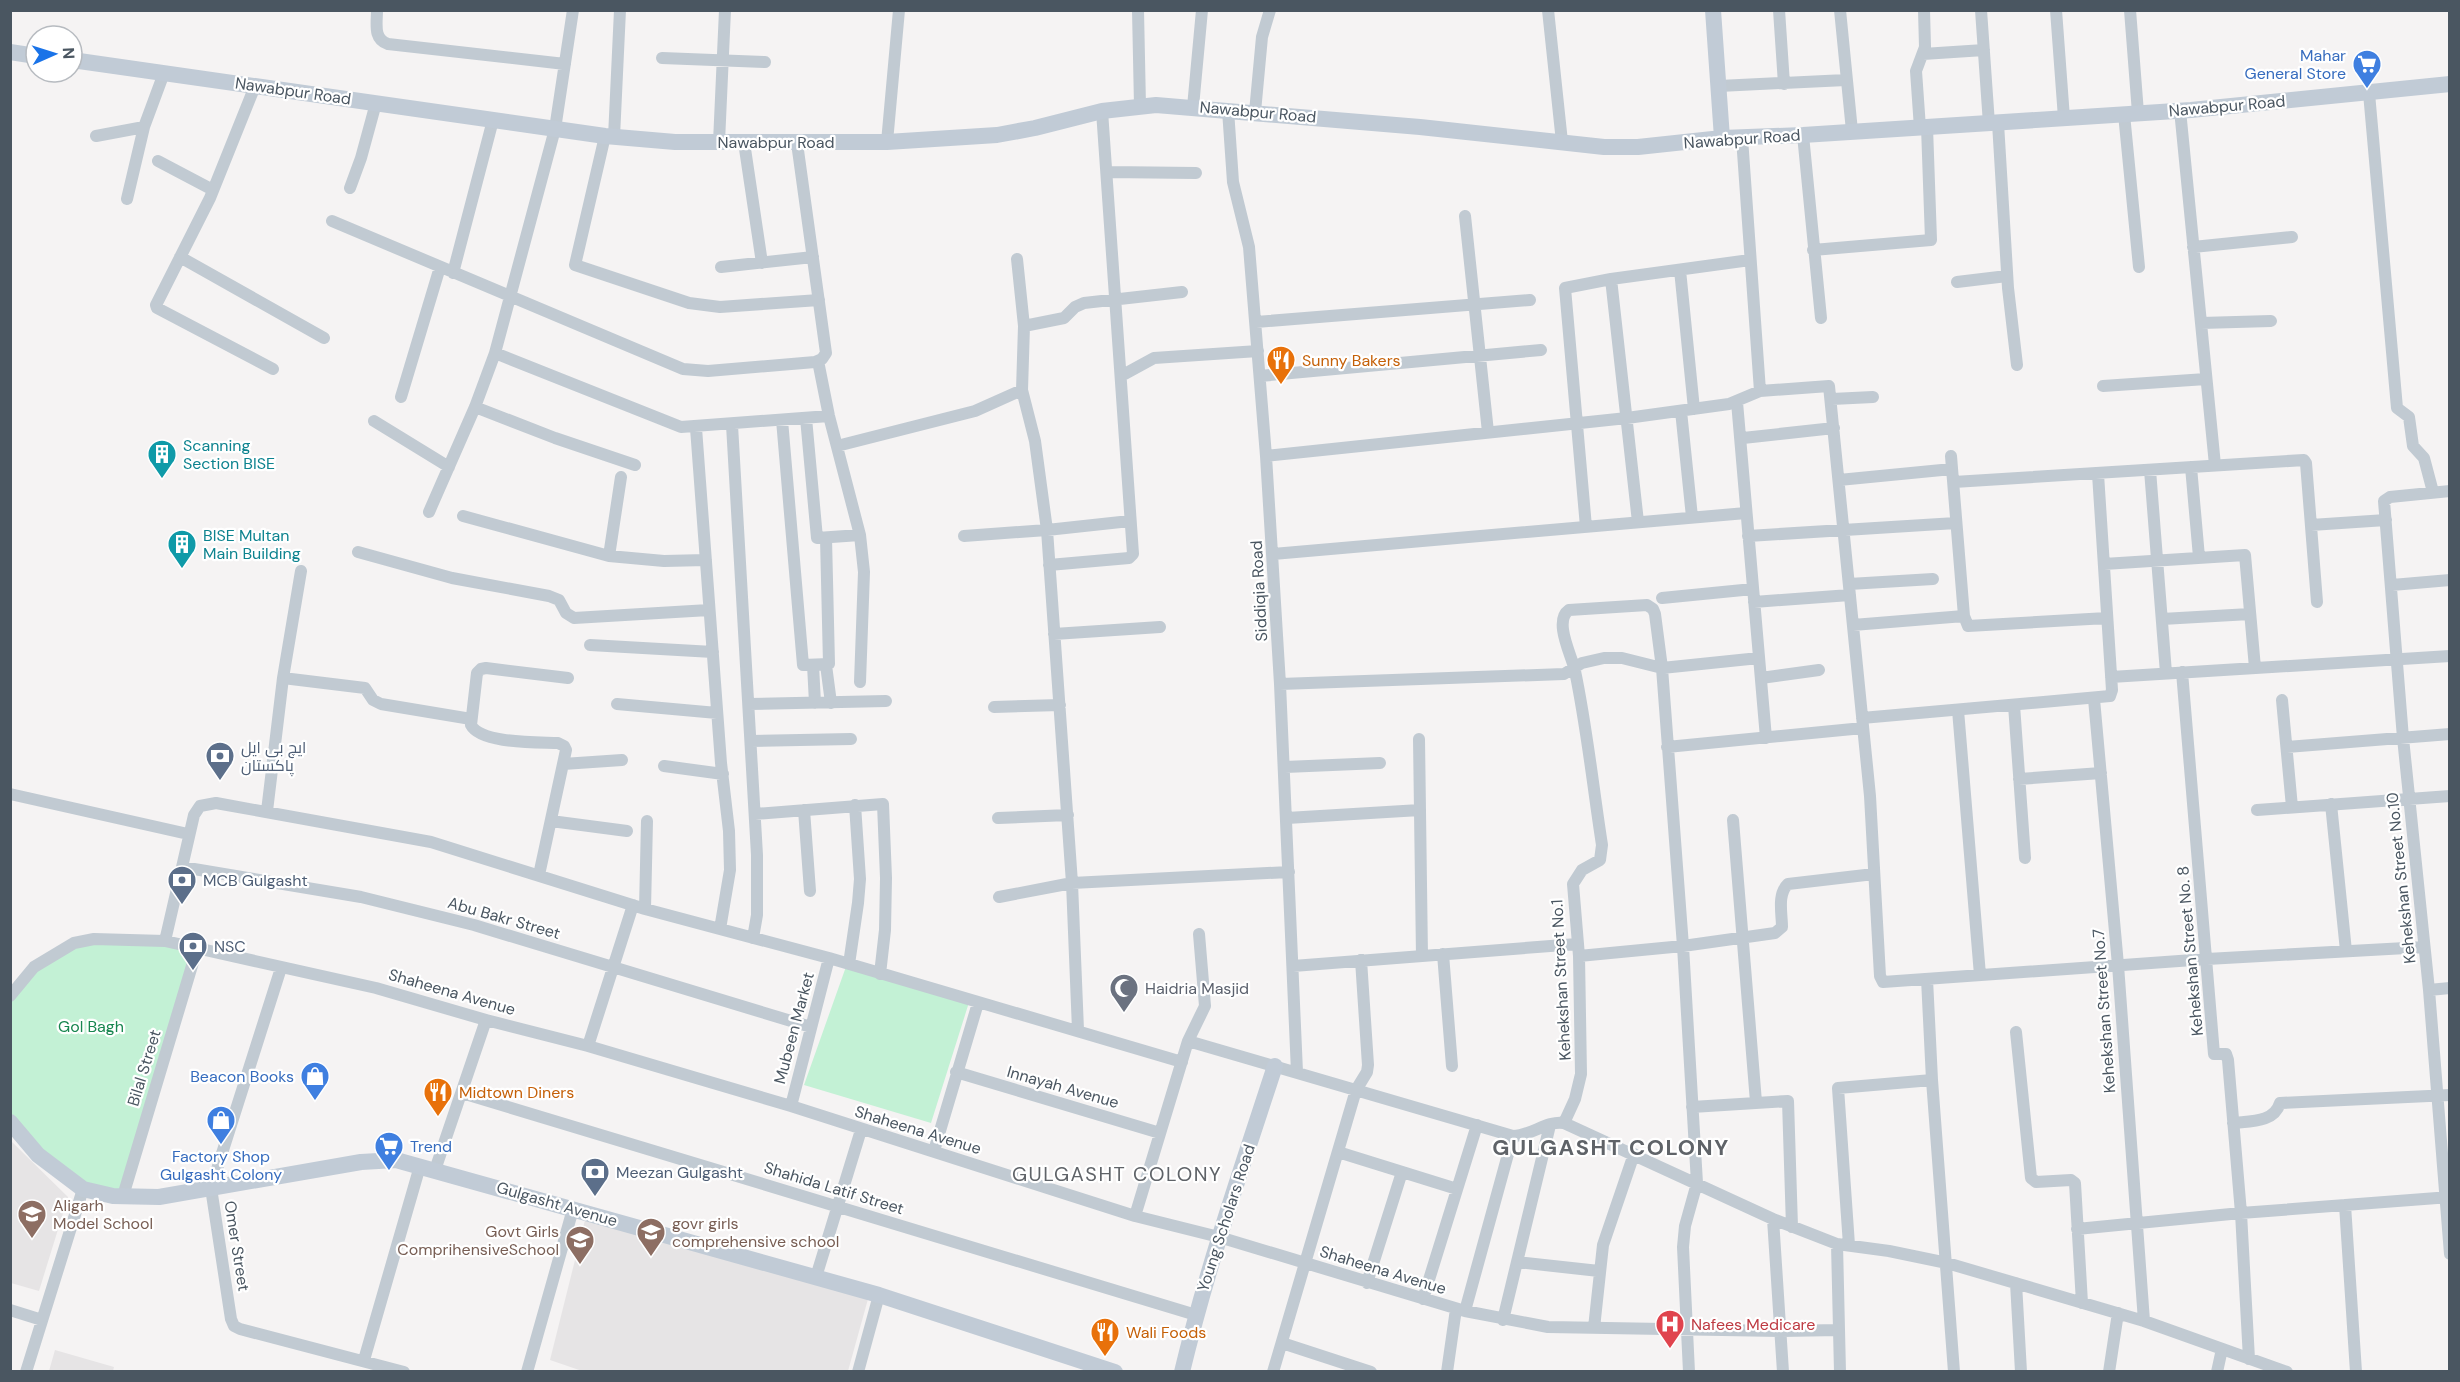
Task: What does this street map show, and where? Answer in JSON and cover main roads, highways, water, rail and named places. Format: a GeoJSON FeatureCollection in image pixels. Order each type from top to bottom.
{"type":"FeatureCollection","features":[{"type":"Feature","properties":{"kind":"place","name":"Mahar General Store"},"geometry":{"type":"Point","coordinates":[2367,90]}},
{"type":"Feature","properties":{"kind":"place","name":"Sunny Bakers"},"geometry":{"type":"Point","coordinates":[1281,386]}},
{"type":"Feature","properties":{"kind":"place","name":"Scanning Section BISE"},"geometry":{"type":"Point","coordinates":[162,480]}},
{"type":"Feature","properties":{"kind":"place","name":"BISE Multan Main Building"},"geometry":{"type":"Point","coordinates":[182,570]}},
{"type":"Feature","properties":{"kind":"place","name":"ایچ بی ایل پاکستان"},"geometry":{"type":"Point","coordinates":[220,782]}},
{"type":"Feature","properties":{"kind":"place","name":"MCB Gulgasht"},"geometry":{"type":"Point","coordinates":[182,906]}},
{"type":"Feature","properties":{"kind":"place","name":"NSC"},"geometry":{"type":"Point","coordinates":[193,972]}},
{"type":"Feature","properties":{"kind":"place","name":"Haidria Masjid"},"geometry":{"type":"Point","coordinates":[1124,1014]}},
{"type":"Feature","properties":{"kind":"place","name":"Beacon Books"},"geometry":{"type":"Point","coordinates":[315,1102]}},
{"type":"Feature","properties":{"kind":"place","name":"Midtown Diners"},"geometry":{"type":"Point","coordinates":[438,1118]}},
{"type":"Feature","properties":{"kind":"place","name":"Factory Shop Gulgasht Colony"},"geometry":{"type":"Point","coordinates":[221,1146]}},
{"type":"Feature","properties":{"kind":"place","name":"Trend"},"geometry":{"type":"Point","coordinates":[389,1172]}},
{"type":"Feature","properties":{"kind":"place","name":"Meezan Gulgasht"},"geometry":{"type":"Point","coordinates":[595,1198]}},
{"type":"Feature","properties":{"kind":"place","name":"Aligarh Model School"},"geometry":{"type":"Point","coordinates":[32,1240]}},
{"type":"Feature","properties":{"kind":"place","name":"govr girls comprehensive school"},"geometry":{"type":"Point","coordinates":[651,1258]}},
{"type":"Feature","properties":{"kind":"place","name":"Govt Girls ComprihensiveSchool"},"geometry":{"type":"Point","coordinates":[580,1266]}},
{"type":"Feature","properties":{"kind":"place","name":"Nafees Medicare"},"geometry":{"type":"Point","coordinates":[1670,1350]}},
{"type":"Feature","properties":{"kind":"place","name":"Wali Foods"},"geometry":{"type":"Point","coordinates":[1105,1358]}},
{"type":"Feature","properties":{"kind":"district","name":"GULGASHT COLONY"},"geometry":{"type":"Point","coordinates":[1611,1147]}},
{"type":"Feature","properties":{"kind":"district","name":"GULGASHT COLONY"},"geometry":{"type":"Point","coordinates":[1117,1174]}},
{"type":"Feature","properties":{"kind":"park label","name":"Gol Bagh"},"geometry":{"type":"Point","coordinates":[91,1026]}}]}
